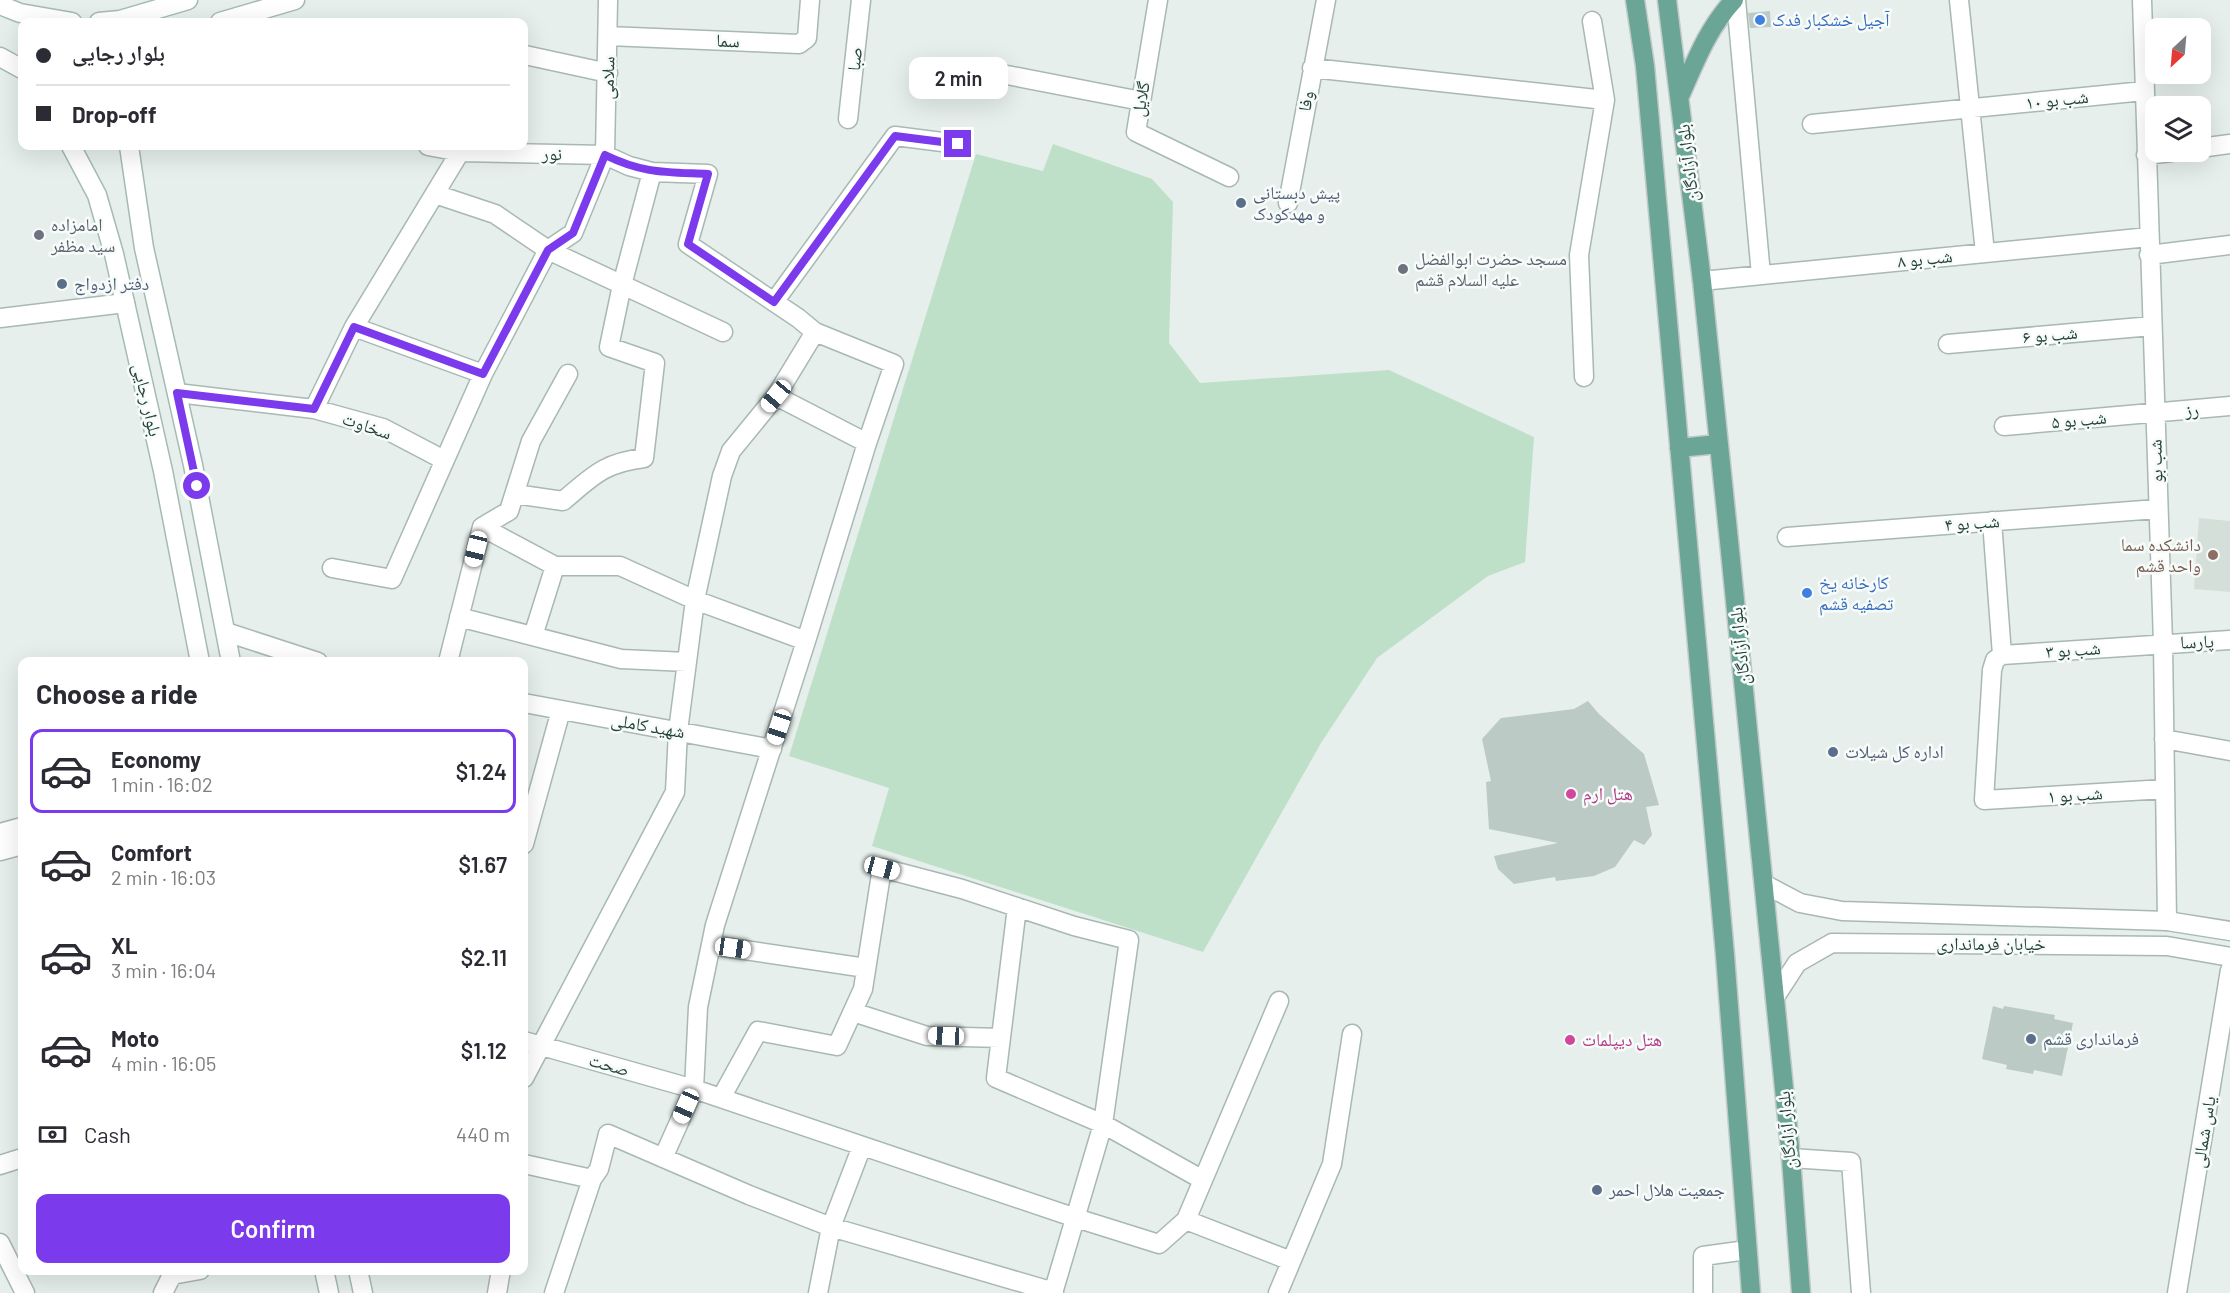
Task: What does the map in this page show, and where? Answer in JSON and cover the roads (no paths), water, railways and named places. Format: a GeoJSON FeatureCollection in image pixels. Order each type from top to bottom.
{"type":"FeatureCollection","features":[{"type":"Feature","properties":{"kind":"main road"},"geometry":{"type":"LineString","coordinates":[[1620,0],[1640,31]]}},
{"type":"Feature","properties":{"kind":"main road","name":"بلوار آزادگان"},"geometry":{"type":"LineString","coordinates":[[1635,0],[1645,66],[1725,955],[1751,1293]]}},
{"type":"Feature","properties":{"kind":"main road","name":"بلوار آزادگان"},"geometry":{"type":"LineString","coordinates":[[1667,0],[1702,281],[1791,1158],[1801,1293]]}},
{"type":"Feature","properties":{"kind":"main road"},"geometry":{"type":"LineString","coordinates":[[1680,96],[1704,40],[1720,15],[1735,0]]}},
{"type":"Feature","properties":{"kind":"main road"},"geometry":{"type":"LineString","coordinates":[[1679,448],[1718,444]]}},
{"type":"Feature","properties":{"kind":"street"},"geometry":{"type":"LineString","coordinates":[[127,18],[188,0]]}},
{"type":"Feature","properties":{"kind":"street"},"geometry":{"type":"LineString","coordinates":[[234,18],[295,0]]}},
{"type":"Feature","properties":{"kind":"street","name":"سلامی"},"geometry":{"type":"LineString","coordinates":[[605,155],[608,0]]}},
{"type":"Feature","properties":{"kind":"street","name":"سما"},"geometry":{"type":"LineString","coordinates":[[608,36],[799,44],[807,38],[810,0]]}},
{"type":"Feature","properties":{"kind":"street","name":"صبا"},"geometry":{"type":"LineString","coordinates":[[848,119],[861,0]]}},
{"type":"Feature","properties":{"kind":"street","name":"گلایل"},"geometry":{"type":"LineString","coordinates":[[1158,0],[1136,132],[1229,177]]}},
{"type":"Feature","properties":{"kind":"street","name":"وفا"},"geometry":{"type":"LineString","coordinates":[[1288,203],[1326,0]]}},
{"type":"Feature","properties":{"kind":"street"},"geometry":{"type":"LineString","coordinates":[[1735,0],[1761,275]]}},
{"type":"Feature","properties":{"kind":"street"},"geometry":{"type":"LineString","coordinates":[[1959,0],[1985,253]]}},
{"type":"Feature","properties":{"kind":"street","name":"شب بو"},"geometry":{"type":"LineString","coordinates":[[2142,0],[2145,123]]}},
{"type":"Feature","properties":{"kind":"street"},"geometry":{"type":"LineString","coordinates":[[0,5],[21,7],[58,18]]}},
{"type":"Feature","properties":{"kind":"street"},"geometry":{"type":"LineString","coordinates":[[1584,377],[1579,255],[1605,100],[1592,21]]}},
{"type":"Feature","properties":{"kind":"street"},"geometry":{"type":"LineString","coordinates":[[528,56],[608,73]]}},
{"type":"Feature","properties":{"kind":"street"},"geometry":{"type":"LineString","coordinates":[[0,57],[18,67]]}},
{"type":"Feature","properties":{"kind":"street"},"geometry":{"type":"LineString","coordinates":[[1312,68],[1605,100]]}},
{"type":"Feature","properties":{"kind":"street"},"geometry":{"type":"LineString","coordinates":[[1007,75],[1141,101]]}},
{"type":"Feature","properties":{"kind":"street","name":"شب بو ۱۰"},"geometry":{"type":"LineString","coordinates":[[1812,124],[2144,91]]}},
{"type":"Feature","properties":{"kind":"street"},"geometry":{"type":"LineString","coordinates":[[774,302],[895,136],[958,144]]}},
{"type":"Feature","properties":{"kind":"street"},"geometry":{"type":"LineString","coordinates":[[2211,147],[2230,144]]}},
{"type":"Feature","properties":{"kind":"street","name":"بلوار رجایی"},"geometry":{"type":"LineString","coordinates":[[73,150],[97,195],[125,303],[163,471],[199,657]]}},
{"type":"Feature","properties":{"kind":"street","name":"بلوار رجایی"},"geometry":{"type":"LineString","coordinates":[[130,150],[144,248],[177,393],[230,657]]}},
{"type":"Feature","properties":{"kind":"street","name":"نور"},"geometry":{"type":"LineString","coordinates":[[449,150],[605,155]]}},
{"type":"Feature","properties":{"kind":"street"},"geometry":{"type":"LineString","coordinates":[[314,409],[354,327],[460,152]]}},
{"type":"Feature","properties":{"kind":"street"},"geometry":{"type":"LineString","coordinates":[[332,568],[392,579],[483,374],[548,250],[573,233],[605,155],[629,166],[652,172],[708,174],[688,244],[815,332],[894,364],[867,443],[716,925],[698,1007],[694,1089],[663,1158]]}},
{"type":"Feature","properties":{"kind":"street","name":"شب بو"},"geometry":{"type":"LineString","coordinates":[[2146,162],[2163,643],[2167,921]]}},
{"type":"Feature","properties":{"kind":"street"},"geometry":{"type":"LineString","coordinates":[[514,494],[563,501],[602,468],[626,460],[644,458],[655,363],[609,347],[622,285],[652,172]]}},
{"type":"Feature","properties":{"kind":"street"},"geometry":{"type":"LineString","coordinates":[[435,194],[495,214],[548,250],[723,332]]}},
{"type":"Feature","properties":{"kind":"street","name":"شب بو ۸"},"geometry":{"type":"LineString","coordinates":[[1702,281],[2149,237]]}},
{"type":"Feature","properties":{"kind":"street"},"geometry":{"type":"LineString","coordinates":[[2149,255],[2230,245]]}},
{"type":"Feature","properties":{"kind":"street"},"geometry":{"type":"LineString","coordinates":[[0,318],[125,303]]}},
{"type":"Feature","properties":{"kind":"street","name":"شب بو ۶"},"geometry":{"type":"LineString","coordinates":[[1948,344],[2152,326]]}},
{"type":"Feature","properties":{"kind":"street"},"geometry":{"type":"LineString","coordinates":[[354,327],[483,374]]}},
{"type":"Feature","properties":{"kind":"street"},"geometry":{"type":"LineString","coordinates":[[528,1058],[531,1043],[610,917],[675,792],[678,731],[695,600],[723,476],[731,451],[776,396],[815,332]]}},
{"type":"Feature","properties":{"kind":"street"},"geometry":{"type":"LineString","coordinates":[[449,657],[482,527],[509,511],[531,441],[568,374]]}},
{"type":"Feature","properties":{"kind":"street","name":"سخاوت"},"geometry":{"type":"LineString","coordinates":[[177,393],[314,409],[383,428],[444,460]]}},
{"type":"Feature","properties":{"kind":"street"},"geometry":{"type":"LineString","coordinates":[[776,396],[867,443]]}},
{"type":"Feature","properties":{"kind":"street","name":"رز"},"geometry":{"type":"LineString","coordinates":[[2154,414],[2230,406]]}},
{"type":"Feature","properties":{"kind":"street","name":"شب بو ۵"},"geometry":{"type":"LineString","coordinates":[[2004,426],[2154,414]]}},
{"type":"Feature","properties":{"kind":"street","name":"شب بو ۴"},"geometry":{"type":"LineString","coordinates":[[1787,537],[2157,509]]}},
{"type":"Feature","properties":{"kind":"street"},"geometry":{"type":"LineString","coordinates":[[1992,521],[1997,662]]}},
{"type":"Feature","properties":{"kind":"street"},"geometry":{"type":"LineString","coordinates":[[482,527],[555,566],[620,566],[695,600],[806,641]]}},
{"type":"Feature","properties":{"kind":"street"},"geometry":{"type":"LineString","coordinates":[[532,636],[555,566]]}},
{"type":"Feature","properties":{"kind":"street"},"geometry":{"type":"LineString","coordinates":[[459,617],[621,659],[687,662]]}},
{"type":"Feature","properties":{"kind":"street"},"geometry":{"type":"LineString","coordinates":[[226,632],[303,657]]}},
{"type":"Feature","properties":{"kind":"street","name":"پارسا"},"geometry":{"type":"LineString","coordinates":[[2163,643],[2230,640]]}},
{"type":"Feature","properties":{"kind":"street","name":"شب بو ۳"},"geometry":{"type":"LineString","coordinates":[[1997,662],[2163,643]]}},
{"type":"Feature","properties":{"kind":"street","name":"شب بو ۱"},"geometry":{"type":"LineString","coordinates":[[1997,662],[1984,800],[2165,789]]}},
{"type":"Feature","properties":{"kind":"street","name":"شهید کاملی"},"geometry":{"type":"LineString","coordinates":[[528,704],[772,748]]}},
{"type":"Feature","properties":{"kind":"street"},"geometry":{"type":"LineString","coordinates":[[528,829],[561,710]]}},
{"type":"Feature","properties":{"kind":"street"},"geometry":{"type":"LineString","coordinates":[[2164,739],[2230,751]]}},
{"type":"Feature","properties":{"kind":"street"},"geometry":{"type":"LineString","coordinates":[[0,834],[18,828]]}},
{"type":"Feature","properties":{"kind":"street"},"geometry":{"type":"LineString","coordinates":[[0,851],[18,846]]}},
{"type":"Feature","properties":{"kind":"street"},"geometry":{"type":"LineString","coordinates":[[554,1293],[592,1179],[599,1169],[608,1134],[749,1195],[831,1227],[1054,1293],[1103,1124],[1129,940],[1074,926],[962,889],[882,868],[864,989],[837,1046],[758,1031],[721,1098]]}},
{"type":"Feature","properties":{"kind":"street","name":"خیابان فرمانداری"},"geometry":{"type":"LineString","coordinates":[[1764,884],[1800,903],[1842,911],[2167,921],[2230,931]]}},
{"type":"Feature","properties":{"kind":"street"},"geometry":{"type":"LineString","coordinates":[[1017,907],[996,1078],[1103,1124],[1203,1180]]}},
{"type":"Feature","properties":{"kind":"street","name":"خیابان فرمانداری"},"geometry":{"type":"LineString","coordinates":[[1774,997],[1797,963],[1832,943],[2167,946],[2230,957]]}},
{"type":"Feature","properties":{"kind":"street"},"geometry":{"type":"LineString","coordinates":[[711,945],[866,968]]}},
{"type":"Feature","properties":{"kind":"street","name":"یاس شمالی"},"geometry":{"type":"LineString","coordinates":[[2177,1293],[2230,970]]}},
{"type":"Feature","properties":{"kind":"street"},"geometry":{"type":"LineString","coordinates":[[1279,1001],[1186,1220],[1291,1262]]}},
{"type":"Feature","properties":{"kind":"street"},"geometry":{"type":"LineString","coordinates":[[853,1012],[927,1036],[1001,1038]]}},
{"type":"Feature","properties":{"kind":"street"},"geometry":{"type":"LineString","coordinates":[[1278,1293],[1332,1164],[1352,1034]]}},
{"type":"Feature","properties":{"kind":"street","name":"صحت"},"geometry":{"type":"LineString","coordinates":[[531,1043],[694,1089],[1159,1244],[1186,1220]]}},
{"type":"Feature","properties":{"kind":"street"},"geometry":{"type":"LineString","coordinates":[[818,1293],[831,1227],[862,1146]]}},
{"type":"Feature","properties":{"kind":"street"},"geometry":{"type":"LineString","coordinates":[[1791,1158],[1851,1162],[1861,1293]]}},
{"type":"Feature","properties":{"kind":"street"},"geometry":{"type":"LineString","coordinates":[[0,1165],[18,1159]]}},
{"type":"Feature","properties":{"kind":"street"},"geometry":{"type":"LineString","coordinates":[[528,1165],[592,1179]]}},
{"type":"Feature","properties":{"kind":"street"},"geometry":{"type":"LineString","coordinates":[[0,1243],[25,1293]]}},
{"type":"Feature","properties":{"kind":"street"},"geometry":{"type":"LineString","coordinates":[[1703,1293],[1702,1256],[1747,1250]]}},
{"type":"Feature","properties":{"kind":"street"},"geometry":{"type":"LineString","coordinates":[[163,1293],[172,1275]]}},
{"type":"Feature","properties":{"kind":"street"},"geometry":{"type":"LineString","coordinates":[[325,1275],[328,1293]]}},
{"type":"Feature","properties":{"kind":"street"},"geometry":{"type":"LineString","coordinates":[[359,1275],[363,1293]]}},
{"type":"Feature","properties":{"kind":"street"},"geometry":{"type":"LineString","coordinates":[[497,1293],[500,1275]]}},
{"type":"Feature","properties":{"kind":"place","name":"آجیل خشکبار فدک"},"geometry":{"type":"Point","coordinates":[1760,20]}},
{"type":"Feature","properties":{"kind":"place","name":"پیش دبستانی و مهدکودک"},"geometry":{"type":"Point","coordinates":[1241,203]}},
{"type":"Feature","properties":{"kind":"place","name":"امامزاده سید مظفر"},"geometry":{"type":"Point","coordinates":[39,235]}},
{"type":"Feature","properties":{"kind":"place","name":"مسجد حضرت ابوالفضل علیه السلام قشم"},"geometry":{"type":"Point","coordinates":[1403,269]}},
{"type":"Feature","properties":{"kind":"place","name":"دفتر ازدواج"},"geometry":{"type":"Point","coordinates":[62,284]}},
{"type":"Feature","properties":{"kind":"place","name":"دانشکده سما واحد قشم"},"geometry":{"type":"Point","coordinates":[2213,555]}},
{"type":"Feature","properties":{"kind":"place","name":"کارخانه یخ تصفیه قشم"},"geometry":{"type":"Point","coordinates":[1807,593]}},
{"type":"Feature","properties":{"kind":"place","name":"اداره کل شیلات"},"geometry":{"type":"Point","coordinates":[1833,752]}},
{"type":"Feature","properties":{"kind":"place","name":"هتل ارم"},"geometry":{"type":"Point","coordinates":[1571,794]}},
{"type":"Feature","properties":{"kind":"place","name":"فرمانداری قشم"},"geometry":{"type":"Point","coordinates":[2031,1039]}},
{"type":"Feature","properties":{"kind":"place","name":"هتل دیپلمات"},"geometry":{"type":"Point","coordinates":[1570,1040]}},
{"type":"Feature","properties":{"kind":"place","name":"جمعیت هلال احمر"},"geometry":{"type":"Point","coordinates":[1597,1190]}}]}
